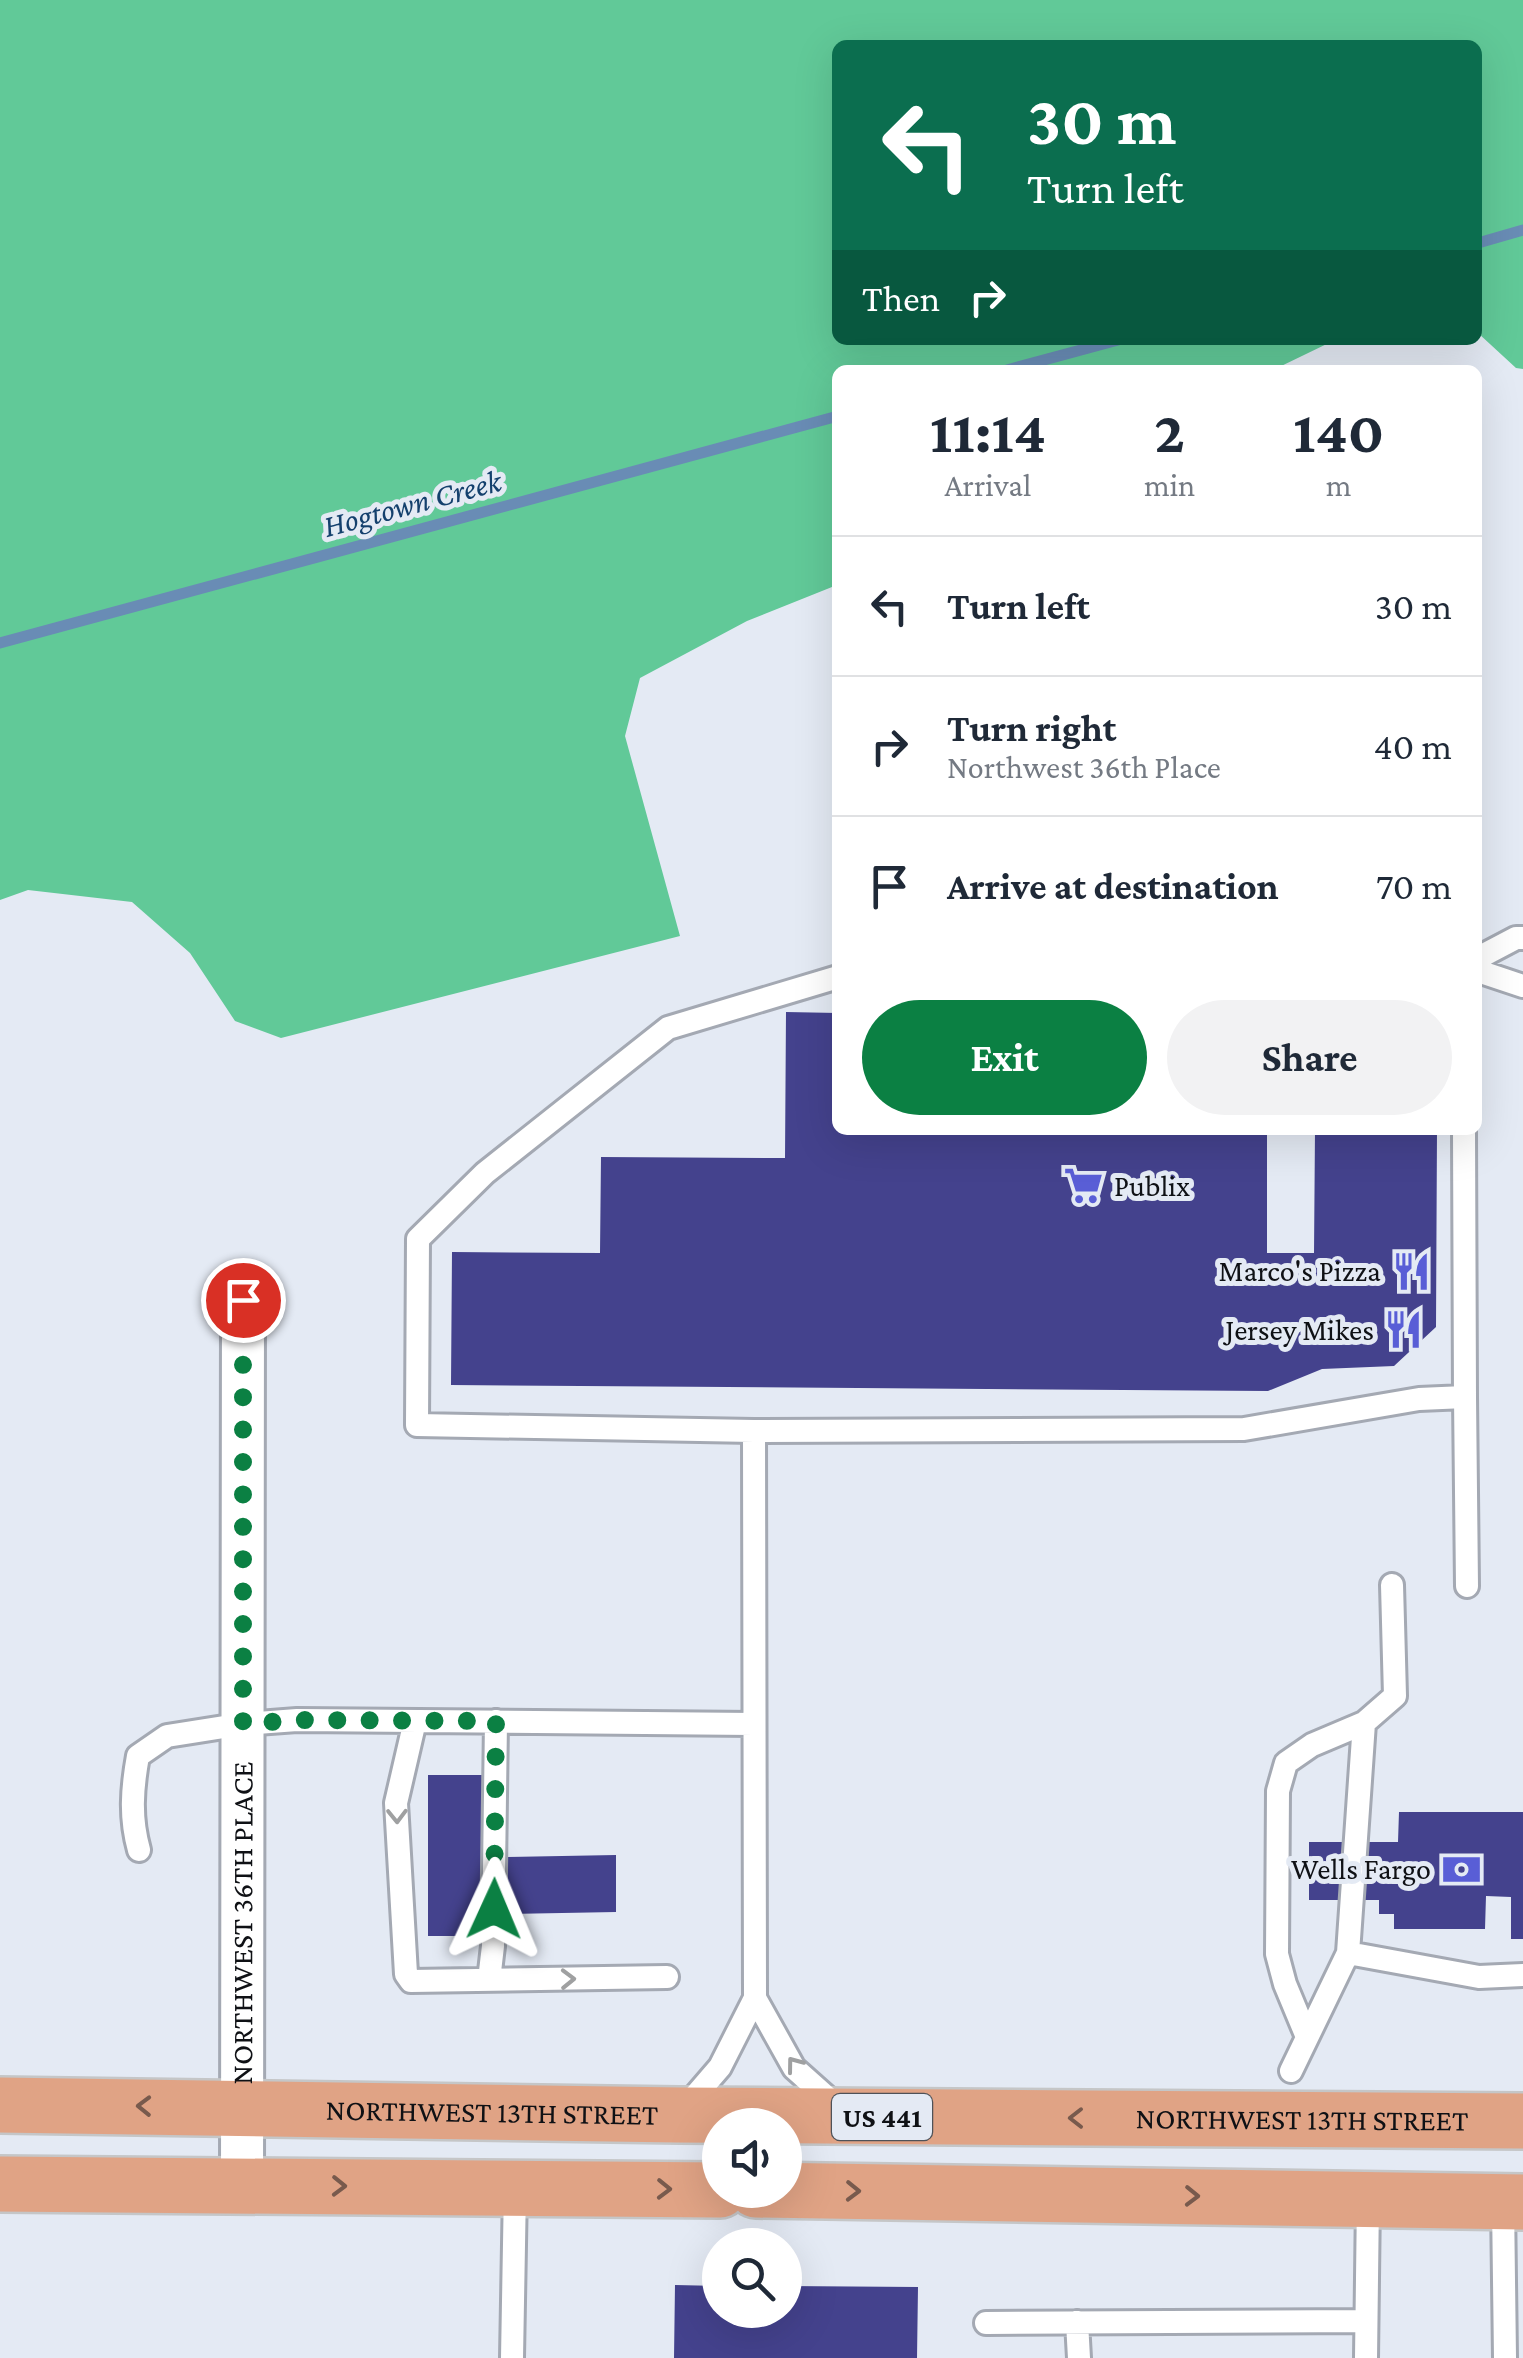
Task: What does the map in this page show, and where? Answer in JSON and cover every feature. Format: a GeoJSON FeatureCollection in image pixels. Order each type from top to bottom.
{"type":"FeatureCollection","features":[{"type":"Feature","properties":{"kind":"main road","name":"NORTHWEST 13TH STREET"},"geometry":{"type":"LineString","coordinates":[[0,2104],[848,2117],[1523,2121]]}},
{"type":"Feature","properties":{"kind":"main road"},"geometry":{"type":"LineString","coordinates":[[0,2184],[702,2190]]}},
{"type":"Feature","properties":{"kind":"main road"},"geometry":{"type":"LineString","coordinates":[[802,2191],[1513,2202]]}},
{"type":"Feature","properties":{"kind":"street","name":"NORTHWEST 36TH PLACE"},"geometry":{"type":"LineString","coordinates":[[242,2185],[243,1300]]}},
{"type":"Feature","properties":{"kind":"lane"},"geometry":{"type":"LineString","coordinates":[[1482,956],[1523,938]]}},
{"type":"Feature","properties":{"kind":"lane"},"geometry":{"type":"LineString","coordinates":[[1482,972],[1523,986]]}},
{"type":"Feature","properties":{"kind":"lane"},"geometry":{"type":"LineString","coordinates":[[832,979],[668,1028],[485,1173],[418,1240],[417,1425],[754,1431],[1244,1428],[1419,1399],[1465,1397]]}},
{"type":"Feature","properties":{"kind":"lane"},"geometry":{"type":"LineString","coordinates":[[1464,1135],[1467,1586]]}},
{"type":"Feature","properties":{"kind":"lane"},"geometry":{"type":"LineString","coordinates":[[678,2115],[720,2067],[756,1998],[754,1431]]}},
{"type":"Feature","properties":{"kind":"lane"},"geometry":{"type":"LineString","coordinates":[[1307,2038],[1285,1984],[1278,1954],[1278,1791],[1286,1764],[1312,1744],[1364,1723],[1395,1696],[1392,1586]]}},
{"type":"Feature","properties":{"kind":"lane"},"geometry":{"type":"LineString","coordinates":[[415,1721],[396,1804],[406,1974],[410,1982],[666,1977]]}},
{"type":"Feature","properties":{"kind":"lane"},"geometry":{"type":"LineString","coordinates":[[489,1980],[493,1946],[496,1721]]}},
{"type":"Feature","properties":{"kind":"lane"},"geometry":{"type":"LineString","coordinates":[[1291,2071],[1348,1952],[1364,1723]]}},
{"type":"Feature","properties":{"kind":"lane"},"geometry":{"type":"LineString","coordinates":[[139,1850],[132,1827],[132,1786],[138,1756],[167,1736],[243,1724],[754,1724]]}},
{"type":"Feature","properties":{"kind":"lane"},"geometry":{"type":"LineString","coordinates":[[1348,1952],[1479,1978],[1523,1975]]}},
{"type":"Feature","properties":{"kind":"lane"},"geometry":{"type":"LineString","coordinates":[[756,1998],[794,2068],[848,2117]]}},
{"type":"Feature","properties":{"kind":"lane"},"geometry":{"type":"LineString","coordinates":[[512,2358],[515,2188]]}},
{"type":"Feature","properties":{"kind":"lane"},"geometry":{"type":"LineString","coordinates":[[1366,2358],[1368,2199]]}},
{"type":"Feature","properties":{"kind":"lane"},"geometry":{"type":"LineString","coordinates":[[1511,2350],[1513,2202]]}},
{"type":"Feature","properties":{"kind":"lane"},"geometry":{"type":"LineString","coordinates":[[986,2323],[1366,2321]]}},
{"type":"Feature","properties":{"kind":"lane"},"geometry":{"type":"LineString","coordinates":[[1078,2322],[1079,2358]]}},
{"type":"Feature","properties":{"kind":"green space"},"geometry":{"type":"Polygon","coordinates":[[[0,0],[1523,0],[1523,369],[1516,368],[1482,337],[1482,40],[832,40],[832,345],[1325,345],[1283,365],[832,365],[832,587],[747,621],[640,678],[625,736],[680,936],[281,1038],[235,1021],[190,953],[132,902],[28,890],[0,900],[0,0]]]}},
{"type":"Feature","properties":{"kind":"building"},"geometry":{"type":"Polygon","coordinates":[[[786,1012],[832,1013],[832,1135],[1267,1135],[1267,1253],[1314,1253],[1315,1135],[1437,1135],[1436,1327],[1394,1366],[1322,1369],[1268,1391],[451,1385],[452,1252],[600,1253],[601,1157],[785,1158],[786,1012]]]}},
{"type":"Feature","properties":{"kind":"building"},"geometry":{"type":"Polygon","coordinates":[[[428,1775],[485,1775],[485,1936],[428,1936],[428,1775]]]}},
{"type":"Feature","properties":{"kind":"building","name":"Wells Fargo"},"geometry":{"type":"Polygon","coordinates":[[[1399,1812],[1523,1812],[1523,1939],[1511,1939],[1511,1897],[1486,1896],[1485,1929],[1394,1929],[1394,1914],[1379,1914],[1379,1900],[1309,1900],[1309,1842],[1398,1842],[1399,1812]]]}},
{"type":"Feature","properties":{"kind":"building"},"geometry":{"type":"Polygon","coordinates":[[[616,1855],[616,1912],[508,1914],[507,1857],[616,1855]]]}},
{"type":"Feature","properties":{"kind":"building"},"geometry":{"type":"Polygon","coordinates":[[[675,2285],[702,2286],[702,2328],[802,2328],[802,2286],[918,2287],[917,2358],[674,2358],[675,2285]]]}},
{"type":"Feature","properties":{"kind":"waterway","name":"Hogtown Creek"},"geometry":{"type":"LineString","coordinates":[[1482,242],[1523,230]]}},
{"type":"Feature","properties":{"kind":"waterway","name":"Hogtown Creek"},"geometry":{"type":"LineString","coordinates":[[1026,365],[1100,345]]}},
{"type":"Feature","properties":{"kind":"waterway","name":"Hogtown Creek"},"geometry":{"type":"LineString","coordinates":[[0,643],[832,418]]}},
{"type":"Feature","properties":{"kind":"place","name":"Publix"},"geometry":{"type":"Point","coordinates":[1084,1186]}},
{"type":"Feature","properties":{"kind":"place","name":"Marco's Pizza"},"geometry":{"type":"Point","coordinates":[1411,1271]}},
{"type":"Feature","properties":{"kind":"place","name":"Jersey Mikes"},"geometry":{"type":"Point","coordinates":[1404,1330]}},
{"type":"Feature","properties":{"kind":"place","name":"Wells Fargo"},"geometry":{"type":"Point","coordinates":[1461,1869]}},
{"type":"Feature","properties":{"kind":"route"},"geometry":{"type":"LineString","coordinates":[[243,1300],[243,1724],[297,1720],[496,1721],[494,1909]]}}]}
